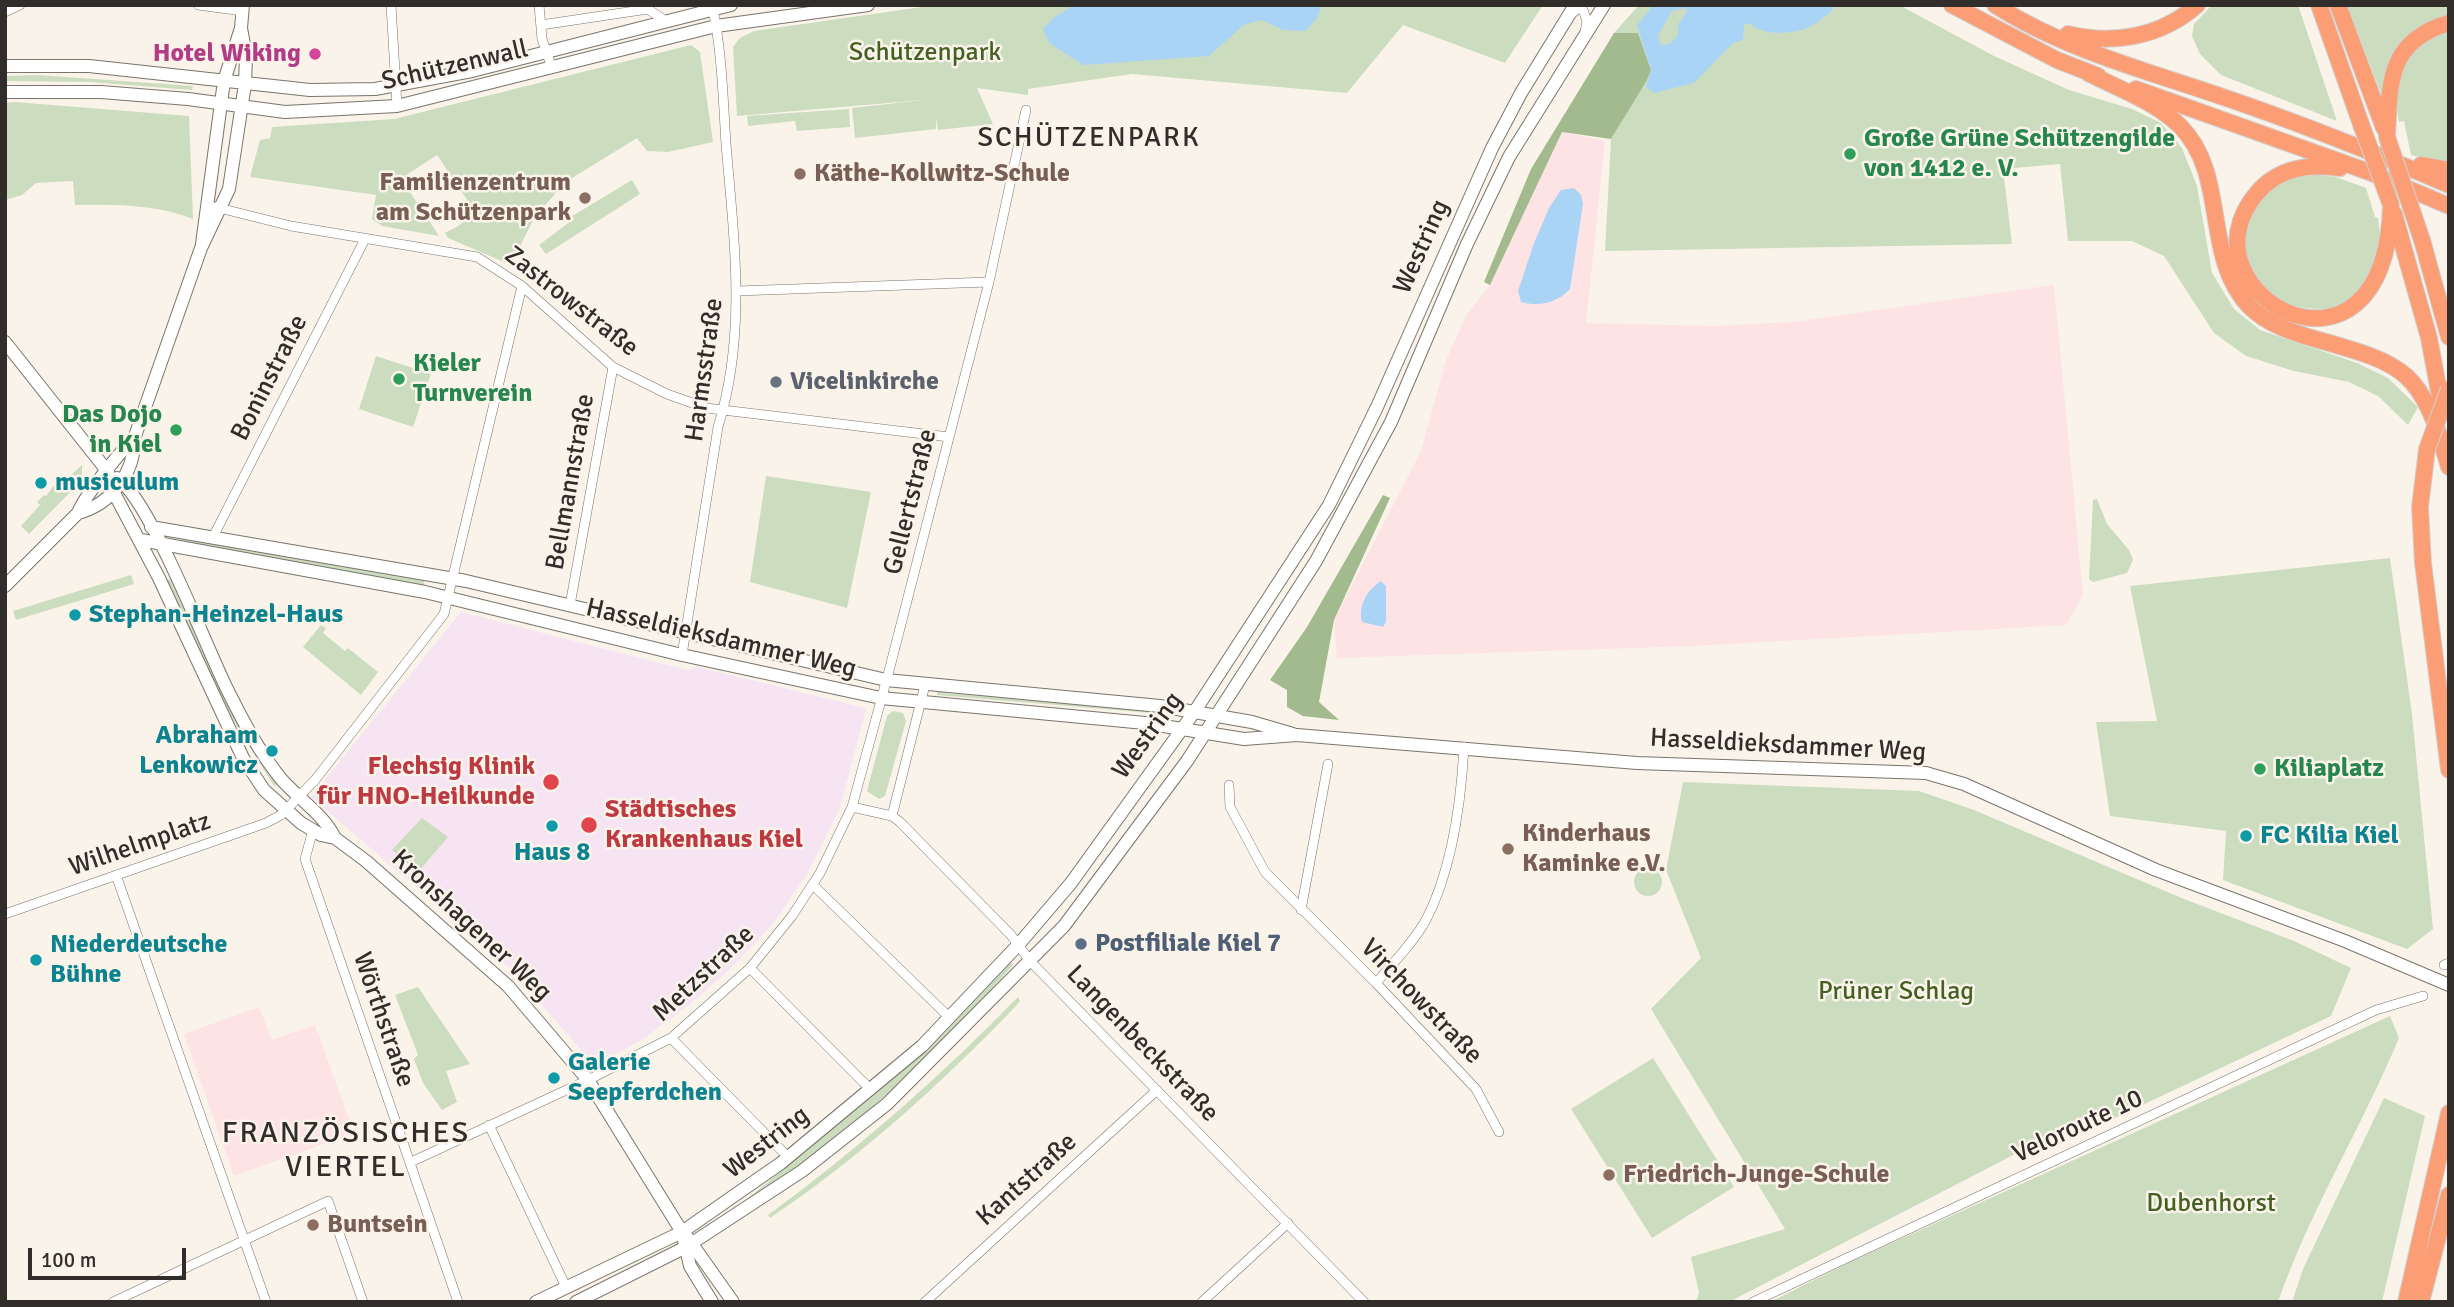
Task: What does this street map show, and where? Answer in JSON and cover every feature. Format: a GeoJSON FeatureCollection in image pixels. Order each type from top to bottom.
{"type":"FeatureCollection","features":[{"type":"Feature","properties":{"kind":"highway"},"geometry":{"type":"LineString","coordinates":[[1952,5],[2017,41],[2088,73],[2164,113],[2195,144],[2210,184],[2222,254],[2232,284],[2242,299],[2266,320],[2281,328],[2375,355],[2410,379],[2427,401],[2449,467]]}},
{"type":"Feature","properties":{"kind":"highway"},"geometry":{"type":"LineString","coordinates":[[1995,5],[2026,24],[2120,62],[2374,153],[2449,185]]}},
{"type":"Feature","properties":{"kind":"highway"},"geometry":{"type":"LineString","coordinates":[[2026,24],[2084,38],[2116,39],[2153,31],[2183,16],[2197,5]]}},
{"type":"Feature","properties":{"kind":"highway"},"geometry":{"type":"LineString","coordinates":[[2319,5],[2391,205],[2394,228],[2428,338],[2449,446]]}},
{"type":"Feature","properties":{"kind":"highway"},"geometry":{"type":"LineString","coordinates":[[2338,5],[2422,240],[2449,337]]}},
{"type":"Feature","properties":{"kind":"highway"},"geometry":{"type":"LineString","coordinates":[[2387,136],[2390,83],[2400,56],[2418,37],[2449,23]]}},
{"type":"Feature","properties":{"kind":"highway"},"geometry":{"type":"LineString","coordinates":[[2088,73],[2369,172],[2449,206]]}},
{"type":"Feature","properties":{"kind":"highway"},"geometry":{"type":"LineString","coordinates":[[2374,153],[2449,170]]}},
{"type":"Feature","properties":{"kind":"highway"},"geometry":{"type":"LineString","coordinates":[[2369,172],[2309,166],[2282,173],[2270,180],[2253,198],[2241,221],[2238,246],[2244,271],[2259,294],[2280,309],[2305,317],[2338,313],[2356,304],[2377,280],[2394,228]]}},
{"type":"Feature","properties":{"kind":"highway"},"geometry":{"type":"LineString","coordinates":[[2449,389],[2427,449],[2420,507],[2423,563],[2449,770]]}},
{"type":"Feature","properties":{"kind":"highway"},"geometry":{"type":"LineString","coordinates":[[2406,1302],[2449,1113]]}},
{"type":"Feature","properties":{"kind":"highway"},"geometry":{"type":"LineString","coordinates":[[2421,1302],[2449,1195]]}},
{"type":"Feature","properties":{"kind":"main road","name":"Schützenwall"},"geometry":{"type":"LineString","coordinates":[[5,65],[89,66],[310,90],[395,86],[472,71],[713,7],[731,5]]}},
{"type":"Feature","properties":{"kind":"main road","name":"Schützenwall"},"geometry":{"type":"LineString","coordinates":[[5,92],[101,92],[285,112],[397,106],[716,26],[868,5]]}},
{"type":"Feature","properties":{"kind":"main road","name":"Westring"},"geometry":{"type":"LineString","coordinates":[[576,1302],[690,1245],[802,1171],[887,1104],[1064,926],[1105,874],[1206,732],[1316,561],[1365,473],[1415,368],[1498,178],[1604,5]]}},
{"type":"Feature","properties":{"kind":"main road"},"geometry":{"type":"LineString","coordinates":[[201,248],[223,81],[241,28],[243,8]]}},
{"type":"Feature","properties":{"kind":"main road","name":"Westring"},"geometry":{"type":"LineString","coordinates":[[536,1302],[682,1232],[788,1157],[871,1090],[950,1018],[1071,883],[1195,711],[1329,505],[1377,407],[1492,148],[1521,93],[1572,10]]}},
{"type":"Feature","properties":{"kind":"main road"},"geometry":{"type":"LineString","coordinates":[[78,513],[91,509],[118,486],[135,456],[135,439],[201,248],[229,189],[245,84],[246,56],[241,28]]}},
{"type":"Feature","properties":{"kind":"main road","name":"Kronshagener Weg"},"geometry":{"type":"LineString","coordinates":[[5,342],[151,527],[247,730],[271,766],[299,798],[329,825],[335,838]]}},
{"type":"Feature","properties":{"kind":"main road"},"geometry":{"type":"LineString","coordinates":[[5,586],[78,513],[83,500],[108,472],[121,450],[135,439]]}},
{"type":"Feature","properties":{"kind":"main road","name":"Kronshagener Weg"},"geometry":{"type":"LineString","coordinates":[[118,486],[243,758],[264,790],[285,811],[313,830],[335,838],[380,872],[486,964],[537,1017],[588,1080],[690,1245],[733,1302]]}},
{"type":"Feature","properties":{"kind":"main road","name":"Hasseldieksdammer Weg"},"geometry":{"type":"LineString","coordinates":[[151,527],[452,578],[886,680],[1195,711],[1297,735]]}},
{"type":"Feature","properties":{"kind":"main road","name":"Hasseldieksdammer Weg"},"geometry":{"type":"LineString","coordinates":[[141,540],[447,598],[682,655],[881,698],[1077,715],[1253,739],[1297,735],[1637,762],[1926,773],[1985,793],[2191,884],[2369,951],[2449,987]]}},
{"type":"Feature","properties":{"kind":"main road","name":"Kronshagener Weg"},"geometry":{"type":"LineString","coordinates":[[690,1245],[690,1266],[712,1302]]}},
{"type":"Feature","properties":{"kind":"street"},"geometry":{"type":"LineString","coordinates":[[5,12],[20,5]]}},
{"type":"Feature","properties":{"kind":"street"},"geometry":{"type":"LineString","coordinates":[[198,5],[243,8]]}},
{"type":"Feature","properties":{"kind":"street"},"geometry":{"type":"LineString","coordinates":[[391,5],[397,106]]}},
{"type":"Feature","properties":{"kind":"street"},"geometry":{"type":"LineString","coordinates":[[540,5],[541,24],[552,68]]}},
{"type":"Feature","properties":{"kind":"street","name":"Harmsstraße"},"geometry":{"type":"LineString","coordinates":[[682,655],[735,336],[737,291],[713,7]]}},
{"type":"Feature","properties":{"kind":"street"},"geometry":{"type":"LineString","coordinates":[[1572,10],[1579,8],[1585,13],[1584,34]]}},
{"type":"Feature","properties":{"kind":"street","name":"Schützenwall"},"geometry":{"type":"LineString","coordinates":[[541,24],[648,9],[664,20]]}},
{"type":"Feature","properties":{"kind":"street","name":"Gellertstraße"},"geometry":{"type":"LineString","coordinates":[[881,698],[989,282],[1026,110]]}},
{"type":"Feature","properties":{"kind":"street","name":"Zastrowstraße"},"geometry":{"type":"LineString","coordinates":[[206,205],[291,226],[477,257],[522,286],[613,367],[667,394],[706,408],[949,437]]}},
{"type":"Feature","properties":{"kind":"street","name":"Boninstraße"},"geometry":{"type":"LineString","coordinates":[[213,537],[365,239]]}},
{"type":"Feature","properties":{"kind":"street"},"geometry":{"type":"LineString","coordinates":[[737,291],[989,282]]}},
{"type":"Feature","properties":{"kind":"street","name":"Wilhelmplatz"},"geometry":{"type":"LineString","coordinates":[[5,914],[266,823],[299,798],[443,614],[522,286]]}},
{"type":"Feature","properties":{"kind":"street","name":"Bellmannstraße"},"geometry":{"type":"LineString","coordinates":[[570,605],[613,367]]}},
{"type":"Feature","properties":{"kind":"street"},"geometry":{"type":"LineString","coordinates":[[852,807],[891,816],[925,685]]}},
{"type":"Feature","properties":{"kind":"street","name":"Metzstraße"},"geometry":{"type":"LineString","coordinates":[[411,1162],[588,1080],[671,1038],[750,968],[813,885],[836,845],[852,807],[881,698]]}},
{"type":"Feature","properties":{"kind":"street"},"geometry":{"type":"LineString","coordinates":[[1376,983],[1408,945],[1431,909],[1447,858],[1460,792],[1464,747]]}},
{"type":"Feature","properties":{"kind":"street"},"geometry":{"type":"LineString","coordinates":[[1301,910],[1328,764]]}},
{"type":"Feature","properties":{"kind":"street","name":"Virchowstraße"},"geometry":{"type":"LineString","coordinates":[[1229,785],[1230,807],[1251,851],[1265,872],[1376,983],[1476,1089],[1499,1132]]}},
{"type":"Feature","properties":{"kind":"street","name":"Langenbeckstraße"},"geometry":{"type":"LineString","coordinates":[[891,816],[1019,944],[1030,961],[1364,1302]]}},
{"type":"Feature","properties":{"kind":"street","name":"Wörthstraße"},"geometry":{"type":"LineString","coordinates":[[313,830],[305,859],[458,1302]]}},
{"type":"Feature","properties":{"kind":"street"},"geometry":{"type":"LineString","coordinates":[[117,875],[266,1302]]}},
{"type":"Feature","properties":{"kind":"street"},"geometry":{"type":"LineString","coordinates":[[813,885],[950,1018]]}},
{"type":"Feature","properties":{"kind":"street"},"geometry":{"type":"LineString","coordinates":[[750,968],[871,1090]]}},
{"type":"Feature","properties":{"kind":"street","name":"Veloroute 10"},"geometry":{"type":"LineString","coordinates":[[1753,1302],[2372,1011],[2423,996]]}},
{"type":"Feature","properties":{"kind":"street"},"geometry":{"type":"LineString","coordinates":[[671,1038],[788,1157]]}},
{"type":"Feature","properties":{"kind":"street","name":"Kantstraße"},"geometry":{"type":"LineString","coordinates":[[925,1302],[1157,1090]]}},
{"type":"Feature","properties":{"kind":"street"},"geometry":{"type":"LineString","coordinates":[[489,1125],[566,1287]]}},
{"type":"Feature","properties":{"kind":"street"},"geometry":{"type":"LineString","coordinates":[[113,1302],[328,1201],[363,1302]]}},
{"type":"Feature","properties":{"kind":"street"},"geometry":{"type":"LineString","coordinates":[[1202,1302],[1288,1223]]}},
{"type":"Feature","properties":{"kind":"shaded area"},"geometry":{"type":"Polygon","coordinates":[[[1562,132],[1605,141],[1586,323],[1715,326],[1794,322],[2054,285],[2083,595],[2066,625],[1692,646],[1337,658],[1334,620],[1421,451],[1446,360],[1467,314],[1490,285],[1562,132]]]}},
{"type":"Feature","properties":{"kind":"shaded area","name":"Städtisches Krankenhaus Kiel"},"geometry":{"type":"Polygon","coordinates":[[[461,612],[687,670],[698,667],[866,708],[840,808],[806,876],[772,925],[732,967],[694,1001],[643,1039],[595,1066],[509,967],[311,797],[461,612]]]}},
{"type":"Feature","properties":{"kind":"shaded area"},"geometry":{"type":"Polygon","coordinates":[[[259,1007],[272,1040],[315,1025],[354,1133],[234,1176],[184,1034],[259,1007]]]}},
{"type":"Feature","properties":{"kind":"green space","name":"Schützenpark"},"geometry":{"type":"Polygon","coordinates":[[[936,5],[1543,5],[1505,63],[1403,25],[1347,93],[1132,74],[1028,89],[1028,95],[977,88],[993,124],[938,130],[936,117],[936,129],[855,138],[852,108],[923,100],[737,116],[733,47],[740,38],[754,31],[936,5]]]}},
{"type":"Feature","properties":{"kind":"green space"},"geometry":{"type":"Polygon","coordinates":[[[1639,5],[1899,5],[1994,56],[2069,90],[2132,109],[2161,123],[2182,148],[2197,186],[2212,273],[2234,309],[2260,330],[2357,363],[2388,378],[2418,407],[2408,425],[2378,396],[2349,382],[2294,371],[2246,356],[2214,333],[2164,256],[2132,241],[2068,241],[2060,164],[2003,169],[2012,244],[1605,251],[1611,139],[1651,70],[1638,33],[1614,33],[1639,5]]]}},
{"type":"Feature","properties":{"kind":"green space"},"geometry":{"type":"Polygon","coordinates":[[[2212,5],[2298,5],[2337,121],[2221,75],[2200,54],[2192,36],[2194,24],[2212,5]]]}},
{"type":"Feature","properties":{"kind":"green space"},"geometry":{"type":"Polygon","coordinates":[[[2347,5],[2449,5],[2449,19],[2432,24],[2382,96],[2347,5]]]}},
{"type":"Feature","properties":{"kind":"green space"},"geometry":{"type":"Polygon","coordinates":[[[2449,29],[2449,165],[2411,155],[2404,121],[2399,122],[2397,89],[2403,65],[2411,54],[2433,37],[2449,29]]]}},
{"type":"Feature","properties":{"kind":"green space"},"geometry":{"type":"Polygon","coordinates":[[[1614,33],[1638,33],[1651,70],[1647,80],[1611,139],[1562,132],[1490,285],[1484,282],[1531,169],[1614,33]]]}},
{"type":"Feature","properties":{"kind":"green space"},"geometry":{"type":"Polygon","coordinates":[[[691,45],[700,52],[713,142],[668,152],[647,151],[637,138],[564,183],[533,220],[511,265],[448,238],[445,233],[460,225],[472,207],[437,155],[408,174],[404,183],[439,236],[382,226],[372,219],[376,195],[250,177],[260,140],[270,138],[272,127],[394,119],[691,45]]]}},
{"type":"Feature","properties":{"kind":"green space"},"geometry":{"type":"Polygon","coordinates":[[[37,75],[193,86],[192,90],[90,82],[5,81],[5,76],[37,75]]]}},
{"type":"Feature","properties":{"kind":"green space"},"geometry":{"type":"Polygon","coordinates":[[[5,103],[189,116],[193,219],[150,208],[75,205],[73,181],[36,183],[22,195],[5,200],[5,103]]]}},
{"type":"Feature","properties":{"kind":"green space"},"geometry":{"type":"Polygon","coordinates":[[[849,109],[850,127],[797,131],[795,121],[748,126],[747,116],[849,109]]]}},
{"type":"Feature","properties":{"kind":"green space"},"geometry":{"type":"Polygon","coordinates":[[[2299,175],[2336,177],[2366,188],[2375,217],[2378,218],[2381,244],[2363,292],[2327,310],[2285,306],[2251,275],[2243,235],[2253,208],[2272,187],[2299,175]]]}},
{"type":"Feature","properties":{"kind":"green space"},"geometry":{"type":"Polygon","coordinates":[[[632,180],[640,194],[546,254],[539,245],[571,221],[569,218],[632,180]]]}},
{"type":"Feature","properties":{"kind":"green space"},"geometry":{"type":"Polygon","coordinates":[[[376,356],[431,374],[413,427],[359,409],[376,356]]]}},
{"type":"Feature","properties":{"kind":"green space"},"geometry":{"type":"Polygon","coordinates":[[[82,465],[82,480],[29,534],[21,526],[40,505],[37,502],[46,496],[58,480],[62,483],[82,465]]]}},
{"type":"Feature","properties":{"kind":"green space"},"geometry":{"type":"Polygon","coordinates":[[[766,476],[871,492],[847,608],[750,582],[766,476]]]}},
{"type":"Feature","properties":{"kind":"green space"},"geometry":{"type":"Polygon","coordinates":[[[1383,495],[1390,498],[1334,620],[1319,702],[1339,720],[1303,716],[1287,707],[1287,690],[1270,680],[1307,627],[1383,495]]]}},
{"type":"Feature","properties":{"kind":"green space"},"geometry":{"type":"Polygon","coordinates":[[[2097,499],[2107,524],[2129,550],[2133,560],[2127,573],[2093,582],[2089,579],[2093,500],[2097,499]]]}},
{"type":"Feature","properties":{"kind":"green space"},"geometry":{"type":"Polygon","coordinates":[[[181,539],[425,579],[423,587],[183,543],[181,539]]]}},
{"type":"Feature","properties":{"kind":"green space","name":"Kiliaplatz"},"geometry":{"type":"Polygon","coordinates":[[[2390,558],[2412,714],[2433,929],[2407,949],[2223,880],[2226,831],[2110,816],[2096,722],[2157,721],[2130,586],[2390,558]]]}},
{"type":"Feature","properties":{"kind":"green space"},"geometry":{"type":"Polygon","coordinates":[[[131,575],[134,584],[16,620],[13,611],[131,575]]]}},
{"type":"Feature","properties":{"kind":"green space"},"geometry":{"type":"Polygon","coordinates":[[[170,579],[229,705],[277,784],[274,786],[225,707],[166,581],[170,579]]]}},
{"type":"Feature","properties":{"kind":"green space"},"geometry":{"type":"Polygon","coordinates":[[[321,625],[326,628],[323,633],[345,651],[348,648],[378,672],[361,695],[303,647],[321,625]]]}},
{"type":"Feature","properties":{"kind":"green space"},"geometry":{"type":"Polygon","coordinates":[[[937,689],[945,693],[1156,710],[1151,713],[937,695],[937,689]]]}},
{"type":"Feature","properties":{"kind":"green space"},"geometry":{"type":"Polygon","coordinates":[[[893,711],[903,713],[906,721],[885,796],[879,799],[867,791],[887,716],[893,711]]]}},
{"type":"Feature","properties":{"kind":"green space","name":"Prüner Schlag"},"geometry":{"type":"Polygon","coordinates":[[[1683,782],[1919,791],[1974,810],[2184,899],[2294,941],[2351,968],[2331,1016],[2100,1125],[2083,1119],[1729,1302],[1696,1302],[1699,1293],[1691,1257],[1785,1229],[1651,1009],[1701,958],[1666,870],[1683,782]]]}},
{"type":"Feature","properties":{"kind":"green space"},"geometry":{"type":"Polygon","coordinates":[[[422,818],[448,837],[418,872],[392,850],[422,818]]]}},
{"type":"Feature","properties":{"kind":"green space"},"geometry":{"type":"Polygon","coordinates":[[[1648,868],[1658,872],[1662,882],[1658,892],[1648,896],[1638,892],[1634,882],[1638,872],[1648,868]]]}},
{"type":"Feature","properties":{"kind":"green space"},"geometry":{"type":"Polygon","coordinates":[[[1010,962],[1013,965],[982,999],[918,1066],[884,1097],[813,1156],[736,1208],[912,1060],[979,996],[1010,962]]]}},
{"type":"Feature","properties":{"kind":"green space"},"geometry":{"type":"Polygon","coordinates":[[[418,987],[470,1064],[446,1071],[457,1102],[442,1110],[423,1083],[414,1059],[418,1055],[395,995],[418,987]]]}},
{"type":"Feature","properties":{"kind":"green space"},"geometry":{"type":"Polygon","coordinates":[[[1018,997],[1020,1001],[986,1037],[898,1119],[835,1171],[770,1218],[768,1215],[834,1165],[897,1112],[959,1056],[1018,997]]]}},
{"type":"Feature","properties":{"kind":"green space","name":"Dubenhorst"},"geometry":{"type":"Polygon","coordinates":[[[2390,1016],[2399,1038],[2305,1234],[2278,1302],[1770,1302],[1850,1262],[2390,1016]]]}},
{"type":"Feature","properties":{"kind":"green space"},"geometry":{"type":"Polygon","coordinates":[[[1653,1058],[1734,1187],[1652,1238],[1571,1109],[1653,1058]]]}},
{"type":"Feature","properties":{"kind":"green space"},"geometry":{"type":"Polygon","coordinates":[[[2384,1098],[2425,1116],[2382,1302],[2292,1302],[2303,1269],[2384,1098]]]}},
{"type":"Feature","properties":{"kind":"water"},"geometry":{"type":"Polygon","coordinates":[[[1074,5],[1321,5],[1318,17],[1306,31],[1283,30],[1262,20],[1245,24],[1209,56],[1083,65],[1049,43],[1043,29],[1053,18],[1074,5]]]}},
{"type":"Feature","properties":{"kind":"water"},"geometry":{"type":"Polygon","coordinates":[[[1653,5],[1832,5],[1833,10],[1808,28],[1799,31],[1776,33],[1761,30],[1750,23],[1744,25],[1743,40],[1733,43],[1694,83],[1654,93],[1646,87],[1651,70],[1637,25],[1653,5]],[[1685,8],[1672,11],[1658,36],[1661,45],[1669,44],[1678,35],[1678,24],[1687,12],[1685,8]]]}},
{"type":"Feature","properties":{"kind":"water"},"geometry":{"type":"Polygon","coordinates":[[[1574,188],[1581,195],[1583,204],[1570,289],[1547,303],[1521,302],[1518,291],[1549,208],[1561,190],[1574,188]]]}},
{"type":"Feature","properties":{"kind":"water"},"geometry":{"type":"Polygon","coordinates":[[[1381,581],[1386,586],[1386,622],[1383,627],[1362,622],[1361,616],[1365,598],[1381,581]]]}},
{"type":"Feature","properties":{"kind":"place","name":"Hotel Wiking"},"geometry":{"type":"Point","coordinates":[315,54]}},
{"type":"Feature","properties":{"kind":"place","name":"Große Grüne Schützengilde von 1412 e. V."},"geometry":{"type":"Point","coordinates":[1850,154]}},
{"type":"Feature","properties":{"kind":"place","name":"Käthe-Kollwitz-Schule"},"geometry":{"type":"Point","coordinates":[800,174]}},
{"type":"Feature","properties":{"kind":"place","name":"Familienzentrum am Schützenpark"},"geometry":{"type":"Point","coordinates":[585,198]}},
{"type":"Feature","properties":{"kind":"place","name":"Kieler Turnverein"},"geometry":{"type":"Point","coordinates":[399,379]}},
{"type":"Feature","properties":{"kind":"place","name":"Vicelinkirche"},"geometry":{"type":"Point","coordinates":[776,382]}},
{"type":"Feature","properties":{"kind":"place","name":"Das Dojo in Kiel"},"geometry":{"type":"Point","coordinates":[176,430]}},
{"type":"Feature","properties":{"kind":"place","name":"musiculum"},"geometry":{"type":"Point","coordinates":[41,483]}},
{"type":"Feature","properties":{"kind":"place","name":"Stephan-Heinzel-Haus"},"geometry":{"type":"Point","coordinates":[75,615]}},
{"type":"Feature","properties":{"kind":"place","name":"Abraham Lenkowicz"},"geometry":{"type":"Point","coordinates":[272,751]}},
{"type":"Feature","properties":{"kind":"place","name":"Kiliaplatz"},"geometry":{"type":"Point","coordinates":[2260,769]}},
{"type":"Feature","properties":{"kind":"place","name":"Flechsig Klinik für HNO-Heilkunde"},"geometry":{"type":"Point","coordinates":[551,782]}},
{"type":"Feature","properties":{"kind":"place","name":"Städtisches Krankenhaus Kiel"},"geometry":{"type":"Point","coordinates":[589,825]}},
{"type":"Feature","properties":{"kind":"place","name":"Haus 8"},"geometry":{"type":"Point","coordinates":[552,826]}},
{"type":"Feature","properties":{"kind":"place","name":"FC Kilia Kiel"},"geometry":{"type":"Point","coordinates":[2246,836]}},
{"type":"Feature","properties":{"kind":"place","name":"Kinderhaus Kaminke e.V."},"geometry":{"type":"Point","coordinates":[1508,849]}},
{"type":"Feature","properties":{"kind":"place","name":"Postfiliale Kiel 7"},"geometry":{"type":"Point","coordinates":[1081,944]}},
{"type":"Feature","properties":{"kind":"place","name":"Niederdeutsche Bühne"},"geometry":{"type":"Point","coordinates":[36,960]}},
{"type":"Feature","properties":{"kind":"place","name":"Galerie Seepferdchen"},"geometry":{"type":"Point","coordinates":[554,1078]}},
{"type":"Feature","properties":{"kind":"place","name":"Friedrich-Junge-Schule"},"geometry":{"type":"Point","coordinates":[1609,1175]}},
{"type":"Feature","properties":{"kind":"place","name":"Buntsein"},"geometry":{"type":"Point","coordinates":[313,1225]}},
{"type":"Feature","properties":{"kind":"district","name":"SCHÜTZENPARK"},"geometry":{"type":"Point","coordinates":[1089,139]}},
{"type":"Feature","properties":{"kind":"district","name":"FRANZÖSISCHES VIERTEL"},"geometry":{"type":"Point","coordinates":[346,1151]}}]}
